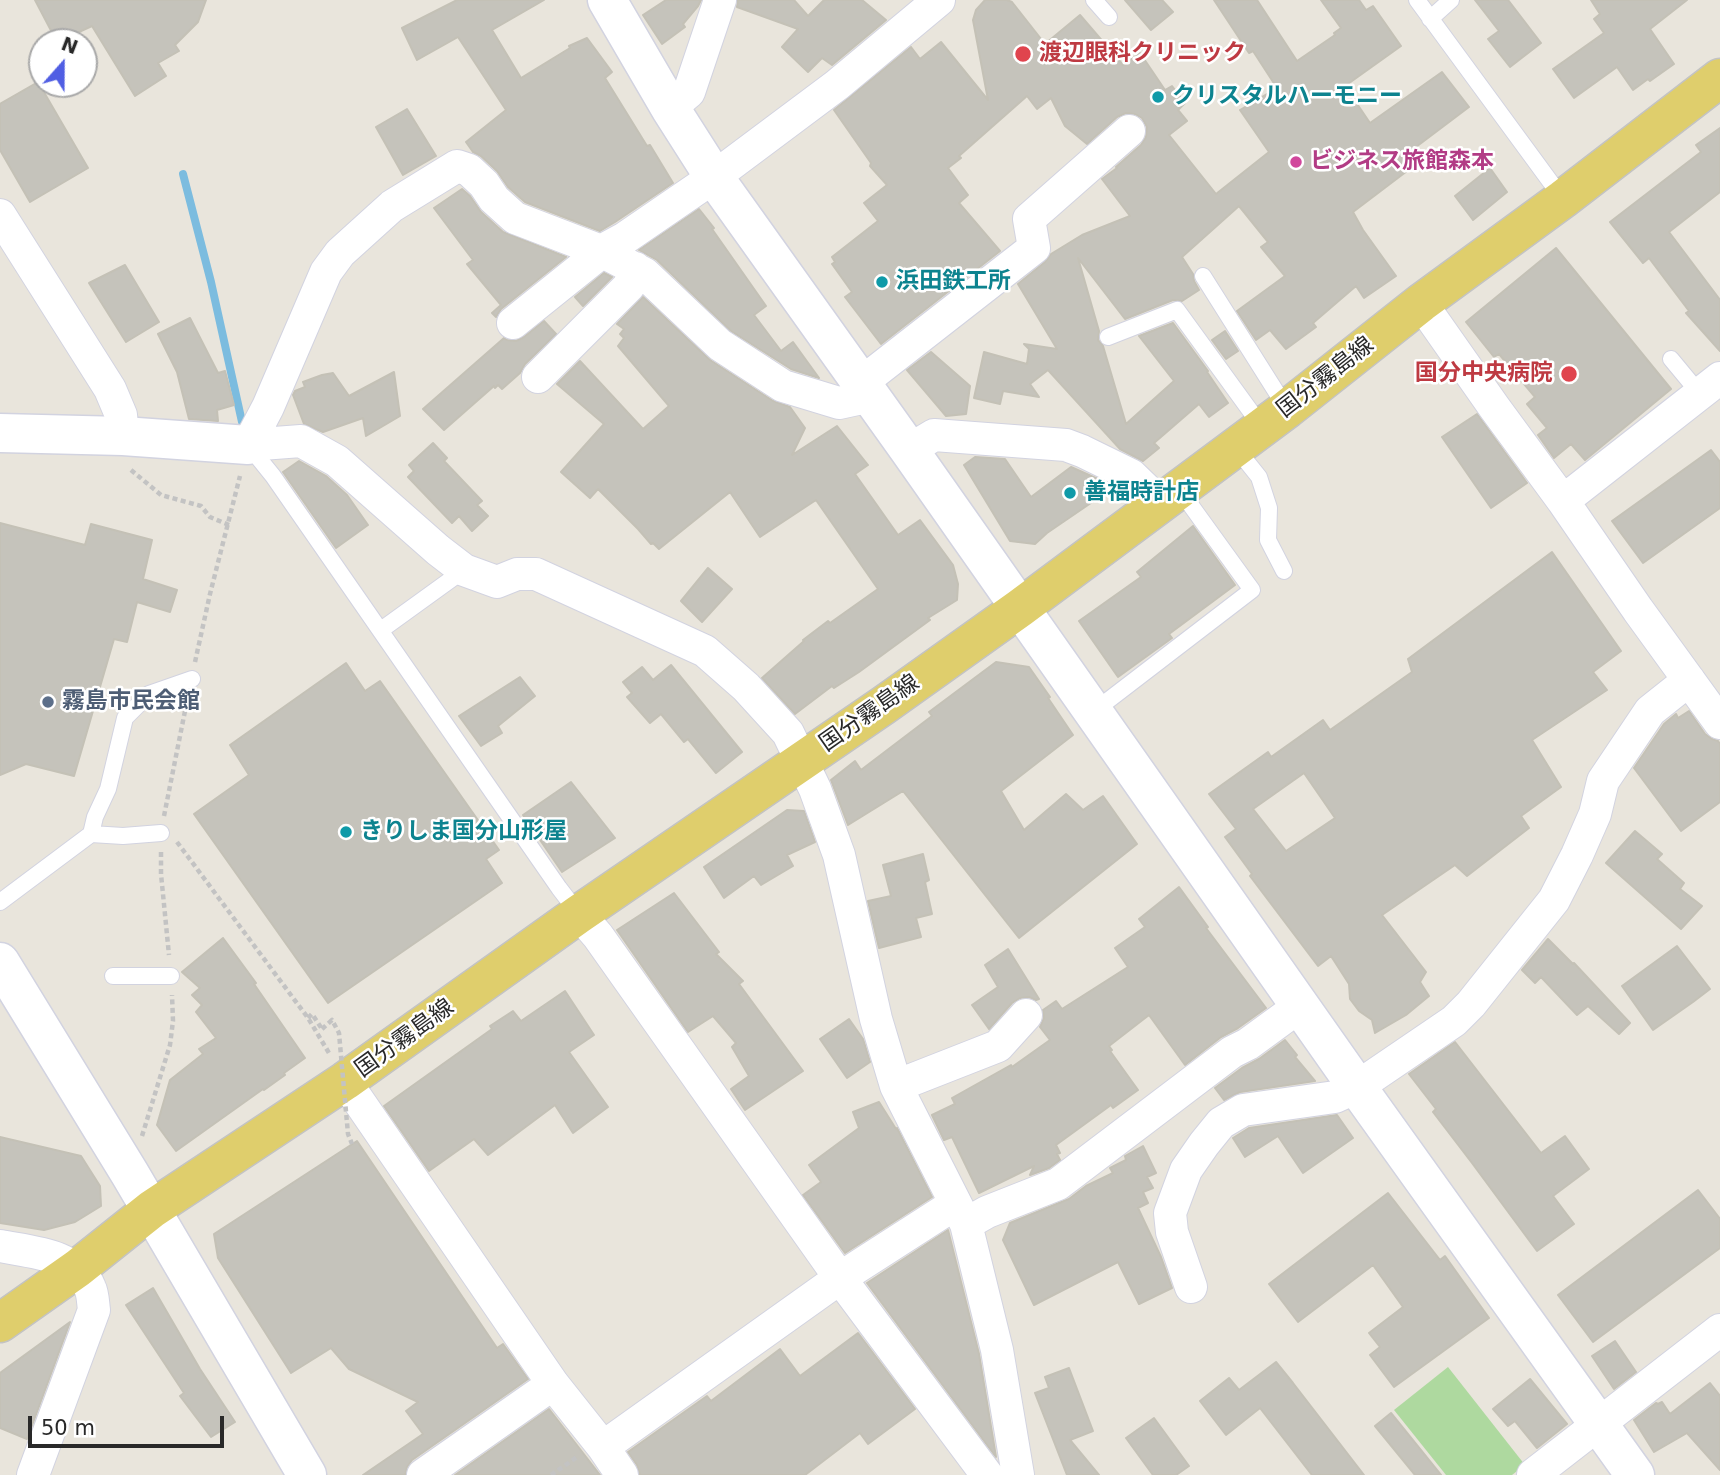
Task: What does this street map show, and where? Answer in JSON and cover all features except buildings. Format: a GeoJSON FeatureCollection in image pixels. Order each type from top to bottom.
{"type":"FeatureCollection","features":[{"type":"Feature","properties":{"kind":"main road","name":"国分霧島線"},"geometry":{"type":"LineString","coordinates":[[0,1323],[78,1268],[152,1209],[345,1081],[579,914],[802,762],[1020,608],[1720,78]]}},
{"type":"Feature","properties":{"kind":"street"},"geometry":{"type":"LineString","coordinates":[[607,0],[714,177],[1357,1087],[1635,1475]]}},
{"type":"Feature","properties":{"kind":"street"},"geometry":{"type":"LineString","coordinates":[[670,108],[689,92],[720,0]]}},
{"type":"Feature","properties":{"kind":"street"},"geometry":{"type":"LineString","coordinates":[[513,323],[601,251],[625,238],[714,177],[837,85],[939,0]]}},
{"type":"Feature","properties":{"kind":"street"},"geometry":{"type":"LineString","coordinates":[[248,445],[268,407],[326,272],[340,253],[392,206],[457,166],[469,170],[515,218],[601,251],[645,274],[720,345],[783,386],[839,403],[866,390],[1034,248],[1029,219],[1129,131]]}},
{"type":"Feature","properties":{"kind":"street"},"geometry":{"type":"LineString","coordinates":[[0,215],[110,389],[121,415],[123,436]]}},
{"type":"Feature","properties":{"kind":"street"},"geometry":{"type":"LineString","coordinates":[[538,377],[629,286],[635,268]]}},
{"type":"Feature","properties":{"kind":"street"},"geometry":{"type":"LineString","coordinates":[[1421,303],[1720,723]]}},
{"type":"Feature","properties":{"kind":"street"},"geometry":{"type":"LineString","coordinates":[[1563,501],[1710,386]]}},
{"type":"Feature","properties":{"kind":"street"},"geometry":{"type":"LineString","coordinates":[[0,433],[123,436],[248,445],[301,441],[337,461],[464,570],[497,582],[517,574],[536,575],[705,651],[746,687],[788,733],[815,789],[839,855],[876,1019],[896,1086],[960,1214],[997,1350],[1018,1475]]}},
{"type":"Feature","properties":{"kind":"street"},"geometry":{"type":"LineString","coordinates":[[909,450],[934,435],[1066,445],[1169,496]]}},
{"type":"Feature","properties":{"kind":"street"},"geometry":{"type":"LineString","coordinates":[[1191,1287],[1172,1232],[1170,1213],[1186,1170],[1221,1123],[1243,1110],[1335,1097],[1357,1087],[1454,1021],[1471,1004],[1554,900],[1595,814],[1603,781],[1643,721],[1650,711],[1689,680]]}},
{"type":"Feature","properties":{"kind":"street"},"geometry":{"type":"LineString","coordinates":[[579,914],[598,936],[840,1278],[987,1475]]}},
{"type":"Feature","properties":{"kind":"street"},"geometry":{"type":"LineString","coordinates":[[0,962],[152,1209],[307,1475]]}},
{"type":"Feature","properties":{"kind":"street"},"geometry":{"type":"LineString","coordinates":[[603,1447],[840,1278],[960,1214],[987,1212],[1058,1184],[1232,1052],[1248,1044],[1300,1006]]}},
{"type":"Feature","properties":{"kind":"street"},"geometry":{"type":"LineString","coordinates":[[896,1086],[998,1046],[1026,1015]]}},
{"type":"Feature","properties":{"kind":"street"},"geometry":{"type":"LineString","coordinates":[[345,1081],[554,1384],[622,1475]]}},
{"type":"Feature","properties":{"kind":"street"},"geometry":{"type":"LineString","coordinates":[[0,1246],[42,1252],[78,1268],[90,1288],[94,1310],[33,1475]]}},
{"type":"Feature","properties":{"kind":"street"},"geometry":{"type":"LineString","coordinates":[[1534,1475],[1720,1330]]}},
{"type":"Feature","properties":{"kind":"street"},"geometry":{"type":"LineString","coordinates":[[423,1475],[554,1384]]}},
{"type":"Feature","properties":{"kind":"lane"},"geometry":{"type":"LineString","coordinates":[[1094,0],[1108,17]]}},
{"type":"Feature","properties":{"kind":"lane"},"geometry":{"type":"LineString","coordinates":[[1417,0],[1563,199]]}},
{"type":"Feature","properties":{"kind":"lane"},"geometry":{"type":"LineString","coordinates":[[1430,19],[1451,0]]}},
{"type":"Feature","properties":{"kind":"lane"},"geometry":{"type":"LineString","coordinates":[[1203,275],[1261,428],[1259,477],[1269,508],[1268,540],[1284,571]]}},
{"type":"Feature","properties":{"kind":"lane"},"geometry":{"type":"LineString","coordinates":[[1108,337],[1177,310],[1261,428]]}},
{"type":"Feature","properties":{"kind":"lane"},"geometry":{"type":"LineString","coordinates":[[1671,359],[1710,386]]}},
{"type":"Feature","properties":{"kind":"lane"},"geometry":{"type":"LineString","coordinates":[[248,445],[274,476],[579,914]]}},
{"type":"Feature","properties":{"kind":"lane"},"geometry":{"type":"LineString","coordinates":[[1093,712],[1252,590],[1169,496]]}},
{"type":"Feature","properties":{"kind":"lane"},"geometry":{"type":"LineString","coordinates":[[381,630],[464,570]]}},
{"type":"Feature","properties":{"kind":"lane"},"geometry":{"type":"LineString","coordinates":[[0,902],[91,834],[95,817],[108,789],[125,718],[149,694],[192,678]]}},
{"type":"Feature","properties":{"kind":"lane"},"geometry":{"type":"LineString","coordinates":[[91,834],[123,836],[161,833]]}},
{"type":"Feature","properties":{"kind":"lane"},"geometry":{"type":"LineString","coordinates":[[113,976],[171,976]]}},
{"type":"Feature","properties":{"kind":"path"},"geometry":{"type":"LineString","coordinates":[[123,436],[120,460],[161,495],[201,506],[210,517],[229,525]]}},
{"type":"Feature","properties":{"kind":"path"},"geometry":{"type":"LineString","coordinates":[[130,1174],[170,1045],[173,1021],[161,874],[161,833],[210,594],[248,445]]}},
{"type":"Feature","properties":{"kind":"path"},"geometry":{"type":"LineString","coordinates":[[161,833],[175,840],[308,1018],[345,1081]]}},
{"type":"Feature","properties":{"kind":"path"},"geometry":{"type":"LineString","coordinates":[[308,1018],[312,1014],[321,1028],[332,1020],[339,1033],[348,1134],[352,1144]]}},
{"type":"Feature","properties":{"kind":"green space"},"geometry":{"type":"Polygon","coordinates":[[[1448,1367],[1525,1465],[1512,1475],[1446,1475],[1394,1410],[1448,1367]]]}},
{"type":"Feature","properties":{"kind":"waterway"},"geometry":{"type":"LineString","coordinates":[[183,174],[211,282],[242,422]]}},
{"type":"Feature","properties":{"kind":"place","name":"渡辺眼科クリニック"},"geometry":{"type":"Point","coordinates":[1023,54]}},
{"type":"Feature","properties":{"kind":"place","name":"クリスタルハーモニー"},"geometry":{"type":"Point","coordinates":[1158,97]}},
{"type":"Feature","properties":{"kind":"place","name":"ビジネス旅館森本"},"geometry":{"type":"Point","coordinates":[1296,162]}},
{"type":"Feature","properties":{"kind":"place","name":"浜田鉄工所"},"geometry":{"type":"Point","coordinates":[882,282]}},
{"type":"Feature","properties":{"kind":"place","name":"国分中央病院"},"geometry":{"type":"Point","coordinates":[1569,374]}},
{"type":"Feature","properties":{"kind":"place","name":"善福時計店"},"geometry":{"type":"Point","coordinates":[1070,493]}},
{"type":"Feature","properties":{"kind":"place","name":"霧島市民会館"},"geometry":{"type":"Point","coordinates":[48,702]}},
{"type":"Feature","properties":{"kind":"place","name":"きりしま国分山形屋"},"geometry":{"type":"Point","coordinates":[346,832]}}]}
